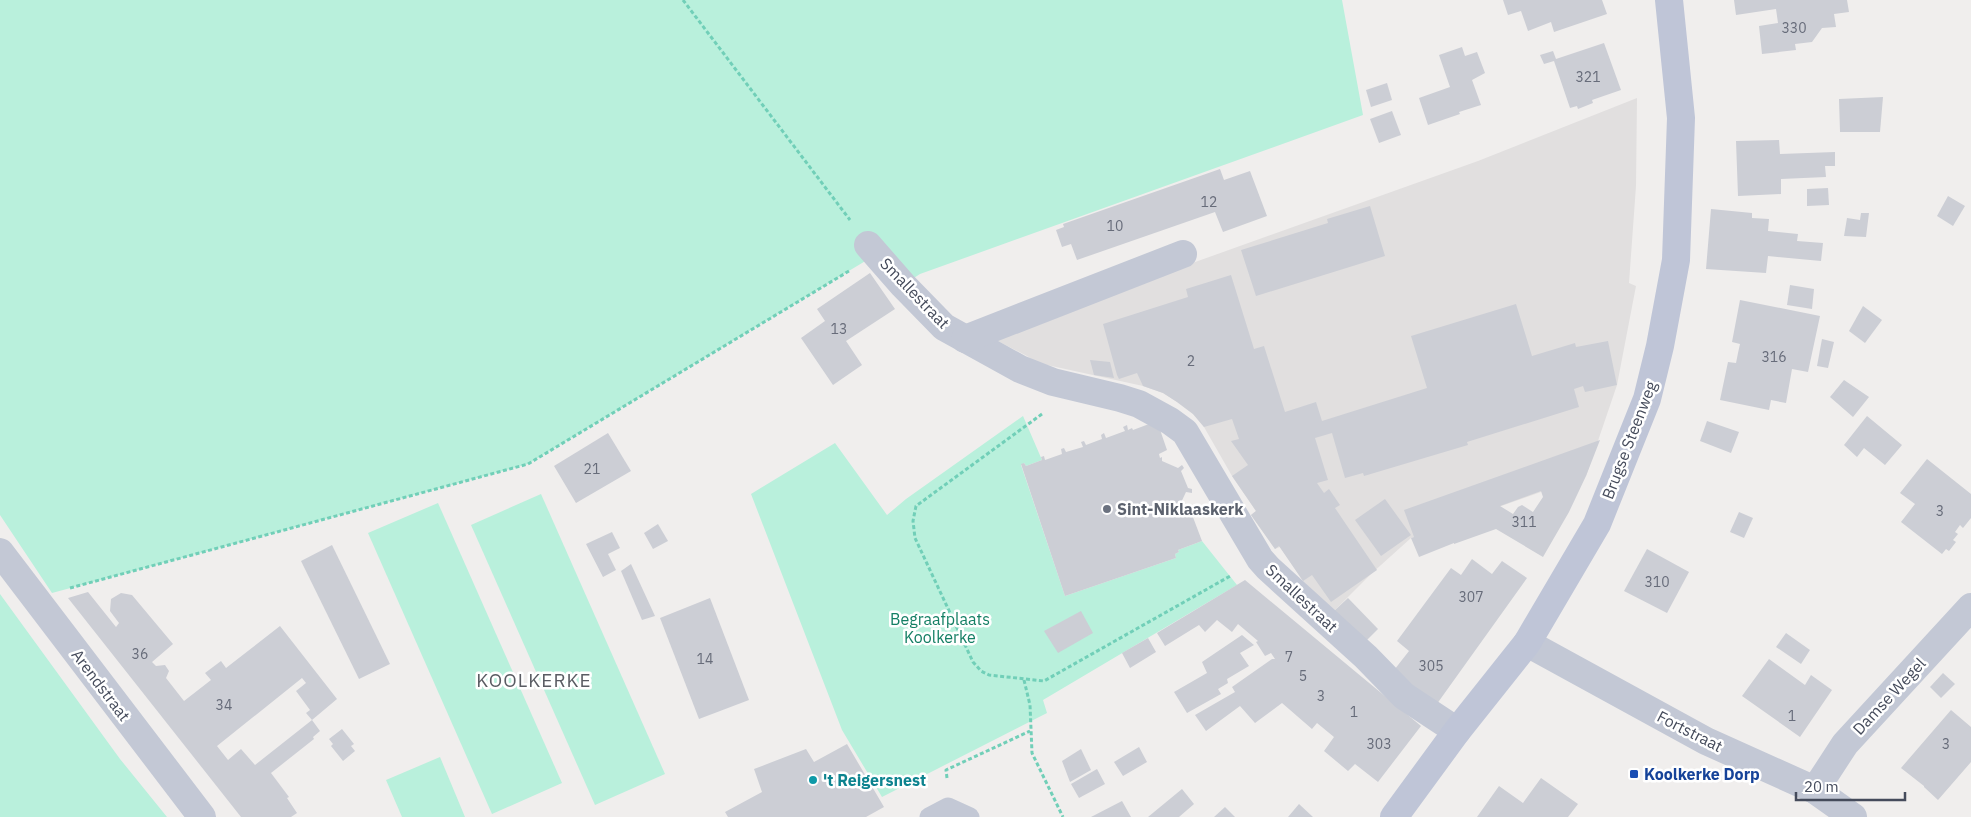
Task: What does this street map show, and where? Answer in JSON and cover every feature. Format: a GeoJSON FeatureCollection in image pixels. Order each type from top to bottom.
{"type":"FeatureCollection","features":[{"type":"Feature","properties":{"kind":"main road","name":"Brugse Steenweg"},"geometry":{"type":"LineString","coordinates":[[1394,817],[1457,731],[1527,644],[1597,524],[1647,399],[1660,346],[1676,260],[1681,118],[1669,0]]}},
{"type":"Feature","properties":{"kind":"street","name":"Smallestraat"},"geometry":{"type":"LineString","coordinates":[[873,249],[903,285],[944,327],[1020,369],[1077,388],[1139,404],[1170,421],[1185,432],[1260,559],[1278,578],[1366,657],[1404,696],[1457,731]]}},
{"type":"Feature","properties":{"kind":"street","name":"Smallestraat"},"geometry":{"type":"LineString","coordinates":[[965,339],[1183,254]]}},
{"type":"Feature","properties":{"kind":"street","name":"Arendstraat"},"geometry":{"type":"LineString","coordinates":[[0,552],[202,817]]}},
{"type":"Feature","properties":{"kind":"street","name":"Damse Wegel"},"geometry":{"type":"LineString","coordinates":[[1815,790],[1845,744],[1971,607]]}},
{"type":"Feature","properties":{"kind":"street","name":"Fortstraat"},"geometry":{"type":"LineString","coordinates":[[1527,644],[1706,741],[1815,790],[1853,817]]}},
{"type":"Feature","properties":{"kind":"lane"},"geometry":{"type":"LineString","coordinates":[[929,817],[948,807],[970,817]]}},
{"type":"Feature","properties":{"kind":"path"},"geometry":{"type":"LineString","coordinates":[[34,598],[528,464],[873,249],[683,0]]}},
{"type":"Feature","properties":{"kind":"path"},"geometry":{"type":"LineString","coordinates":[[1077,388],[916,506],[913,521],[916,538],[973,662],[981,671],[989,675],[1044,681],[1260,559]]}},
{"type":"Feature","properties":{"kind":"path"},"geometry":{"type":"LineString","coordinates":[[1024,680],[1030,705],[1032,753],[1063,817]]}},
{"type":"Feature","properties":{"kind":"path"},"geometry":{"type":"LineString","coordinates":[[948,807],[946,770],[1030,731]]}},
{"type":"Feature","properties":{"kind":"shaded area"},"geometry":{"type":"Polygon","coordinates":[[[1637,98],[1636,186],[1629,283],[1636,286],[1617,385],[1586,476],[1411,538],[1333,612],[1303,581],[1280,547],[1275,549],[1251,515],[1256,511],[1232,476],[1204,427],[1193,414],[1163,393],[1143,386],[1038,363],[988,336],[1478,161],[1637,98]]]}},
{"type":"Feature","properties":{"kind":"green space"},"geometry":{"type":"Polygon","coordinates":[[[0,0],[1342,0],[1363,115],[920,274],[903,285],[877,254],[528,464],[52,593],[0,515],[0,0]]]}},
{"type":"Feature","properties":{"kind":"green space","name":"Begraafplaats Koolkerke"},"geometry":{"type":"Polygon","coordinates":[[[1023,416],[1042,460],[1026,466],[1024,463],[1021,465],[1065,596],[1176,558],[1175,554],[1179,552],[1178,550],[1202,541],[1237,585],[1043,700],[1047,713],[882,797],[842,730],[751,494],[835,443],[887,515],[906,499],[1023,416]]]}},
{"type":"Feature","properties":{"kind":"green space"},"geometry":{"type":"Polygon","coordinates":[[[541,494],[665,774],[595,805],[471,525],[541,494]]]}},
{"type":"Feature","properties":{"kind":"green space"},"geometry":{"type":"Polygon","coordinates":[[[438,503],[562,783],[492,814],[368,533],[438,503]]]}},
{"type":"Feature","properties":{"kind":"green space"},"geometry":{"type":"Polygon","coordinates":[[[0,594],[120,759],[167,817],[0,817],[0,594]]]}},
{"type":"Feature","properties":{"kind":"green space"},"geometry":{"type":"Polygon","coordinates":[[[440,757],[465,817],[402,817],[386,780],[440,757]]]}},
{"type":"Feature","properties":{"kind":"building"},"geometry":{"type":"Polygon","coordinates":[[[1503,0],[1602,0],[1607,14],[1554,32],[1551,22],[1528,31],[1521,11],[1508,15],[1503,0]]]}},
{"type":"Feature","properties":{"kind":"building"},"geometry":{"type":"Polygon","coordinates":[[[1734,0],[1847,0],[1849,12],[1834,14],[1836,27],[1822,28],[1812,42],[1795,44],[1796,50],[1762,54],[1759,26],[1778,23],[1776,9],[1736,15],[1734,0]]]}},
{"type":"Feature","properties":{"kind":"building"},"geometry":{"type":"Polygon","coordinates":[[[1604,43],[1621,90],[1592,100],[1593,103],[1578,109],[1577,106],[1570,108],[1554,61],[1544,64],[1540,55],[1553,51],[1556,59],[1604,43]]]}},
{"type":"Feature","properties":{"kind":"building"},"geometry":{"type":"Polygon","coordinates":[[[1462,47],[1465,56],[1477,52],[1485,73],[1472,80],[1481,105],[1428,125],[1419,98],[1450,87],[1439,55],[1462,47]]]}},
{"type":"Feature","properties":{"kind":"building"},"geometry":{"type":"Polygon","coordinates":[[[1387,83],[1392,100],[1371,107],[1366,90],[1387,83]]]}},
{"type":"Feature","properties":{"kind":"building"},"geometry":{"type":"Polygon","coordinates":[[[1883,97],[1880,132],[1840,132],[1839,99],[1883,97]]]}},
{"type":"Feature","properties":{"kind":"building"},"geometry":{"type":"Polygon","coordinates":[[[1392,111],[1401,135],[1379,143],[1370,119],[1392,111]]]}},
{"type":"Feature","properties":{"kind":"building"},"geometry":{"type":"Polygon","coordinates":[[[1779,140],[1780,154],[1835,152],[1835,166],[1825,166],[1826,177],[1781,179],[1781,194],[1738,196],[1736,141],[1779,140]]]}},
{"type":"Feature","properties":{"kind":"building"},"geometry":{"type":"Polygon","coordinates":[[[1220,169],[1224,180],[1250,171],[1267,216],[1223,232],[1215,212],[1077,260],[1071,244],[1062,247],[1056,230],[1064,227],[1063,224],[1220,169]]]}},
{"type":"Feature","properties":{"kind":"building"},"geometry":{"type":"Polygon","coordinates":[[[1828,188],[1829,205],[1807,206],[1807,189],[1828,188]]]}},
{"type":"Feature","properties":{"kind":"building"},"geometry":{"type":"Polygon","coordinates":[[[1948,196],[1965,206],[1953,226],[1937,216],[1948,196]]]}},
{"type":"Feature","properties":{"kind":"building"},"geometry":{"type":"Polygon","coordinates":[[[1370,206],[1385,256],[1256,296],[1241,250],[1328,223],[1327,219],[1370,206]]]}},
{"type":"Feature","properties":{"kind":"building"},"geometry":{"type":"Polygon","coordinates":[[[1711,209],[1752,213],[1752,218],[1769,219],[1768,231],[1798,234],[1797,241],[1823,243],[1821,261],[1768,256],[1766,273],[1706,269],[1711,209]]]}},
{"type":"Feature","properties":{"kind":"building"},"geometry":{"type":"Polygon","coordinates":[[[1861,213],[1869,213],[1866,237],[1844,236],[1847,218],[1860,220],[1861,213]]]}},
{"type":"Feature","properties":{"kind":"building"},"geometry":{"type":"Polygon","coordinates":[[[870,273],[895,309],[846,341],[862,365],[833,385],[801,338],[825,321],[817,309],[870,273]]]}},
{"type":"Feature","properties":{"kind":"building"},"geometry":{"type":"Polygon","coordinates":[[[1231,275],[1254,349],[1264,346],[1285,412],[1316,402],[1322,421],[1427,388],[1411,336],[1516,304],[1532,356],[1575,343],[1576,347],[1608,341],[1617,385],[1585,392],[1583,386],[1574,389],[1579,407],[1467,442],[1468,445],[1364,476],[1363,473],[1345,478],[1332,433],[1315,438],[1328,480],[1317,483],[1324,493],[1329,489],[1340,505],[1335,508],[1377,570],[1331,602],[1312,575],[1303,581],[1279,546],[1275,549],[1251,515],[1256,511],[1232,476],[1248,465],[1231,441],[1239,439],[1232,419],[1204,427],[1193,414],[1177,402],[1163,393],[1143,386],[1137,373],[1119,379],[1117,375],[1103,324],[1188,297],[1186,289],[1231,275]]]}},
{"type":"Feature","properties":{"kind":"building"},"geometry":{"type":"Polygon","coordinates":[[[1790,285],[1814,289],[1812,309],[1787,305],[1790,285]]]}},
{"type":"Feature","properties":{"kind":"building"},"geometry":{"type":"Polygon","coordinates":[[[1740,300],[1820,316],[1808,372],[1792,369],[1786,403],[1771,400],[1769,410],[1720,400],[1728,362],[1736,363],[1740,344],[1732,342],[1740,300]]]}},
{"type":"Feature","properties":{"kind":"building"},"geometry":{"type":"Polygon","coordinates":[[[1863,306],[1882,320],[1865,343],[1849,331],[1863,306]]]}},
{"type":"Feature","properties":{"kind":"building"},"geometry":{"type":"Polygon","coordinates":[[[1822,339],[1834,342],[1828,368],[1817,366],[1822,339]]]}},
{"type":"Feature","properties":{"kind":"building"},"geometry":{"type":"Polygon","coordinates":[[[1090,360],[1110,362],[1114,378],[1094,375],[1090,360]]]}},
{"type":"Feature","properties":{"kind":"building"},"geometry":{"type":"Polygon","coordinates":[[[1844,380],[1869,397],[1853,417],[1830,397],[1844,380]]]}},
{"type":"Feature","properties":{"kind":"building"},"geometry":{"type":"Polygon","coordinates":[[[1867,416],[1902,445],[1885,465],[1864,448],[1857,457],[1844,445],[1867,416]]]}},
{"type":"Feature","properties":{"kind":"building","name":"Sint-Niklaaskerk"},"geometry":{"type":"Polygon","coordinates":[[[1157,421],[1167,450],[1159,454],[1160,458],[1162,457],[1162,461],[1178,468],[1182,465],[1184,468],[1181,471],[1188,488],[1192,489],[1192,493],[1186,492],[1178,509],[1181,512],[1178,514],[1179,517],[1191,512],[1202,541],[1178,550],[1179,552],[1175,554],[1176,558],[1065,596],[1021,464],[1024,463],[1026,466],[1042,460],[1041,457],[1044,456],[1045,460],[1062,454],[1061,449],[1064,448],[1066,452],[1083,447],[1081,442],[1084,441],[1086,445],[1102,439],[1101,435],[1104,433],[1106,438],[1125,431],[1123,427],[1127,425],[1128,430],[1132,428],[1133,430],[1157,421]]]}},
{"type":"Feature","properties":{"kind":"building"},"geometry":{"type":"Polygon","coordinates":[[[1707,421],[1739,432],[1731,453],[1700,441],[1707,421]]]}},
{"type":"Feature","properties":{"kind":"building"},"geometry":{"type":"Polygon","coordinates":[[[608,433],[631,471],[576,503],[554,466],[608,433]]]}},
{"type":"Feature","properties":{"kind":"building"},"geometry":{"type":"Polygon","coordinates":[[[1600,440],[1569,512],[1543,557],[1496,529],[1419,557],[1411,538],[1414,537],[1404,510],[1600,440]],[[1541,491],[1500,506],[1513,514],[1522,505],[1533,512],[1543,497],[1541,491]]]}},
{"type":"Feature","properties":{"kind":"building"},"geometry":{"type":"Polygon","coordinates":[[[1927,459],[1971,494],[1971,518],[1963,528],[1960,525],[1955,532],[1958,534],[1953,540],[1956,542],[1949,551],[1946,549],[1942,554],[1901,522],[1915,504],[1900,493],[1927,459]]]}},
{"type":"Feature","properties":{"kind":"building"},"geometry":{"type":"Polygon","coordinates":[[[1385,499],[1411,535],[1381,556],[1355,520],[1385,499]]]}},
{"type":"Feature","properties":{"kind":"building"},"geometry":{"type":"Polygon","coordinates":[[[1739,512],[1753,518],[1744,538],[1730,532],[1739,512]]]}},
{"type":"Feature","properties":{"kind":"building"},"geometry":{"type":"Polygon","coordinates":[[[658,524],[668,541],[653,549],[644,533],[658,524]]]}},
{"type":"Feature","properties":{"kind":"building"},"geometry":{"type":"Polygon","coordinates":[[[612,532],[620,548],[608,554],[616,570],[603,577],[586,544],[612,532]]]}},
{"type":"Feature","properties":{"kind":"building"},"geometry":{"type":"Polygon","coordinates":[[[332,545],[390,664],[359,679],[301,561],[332,545]]]}},
{"type":"Feature","properties":{"kind":"building"},"geometry":{"type":"Polygon","coordinates":[[[1647,549],[1689,572],[1667,613],[1624,591],[1647,549]]]}},
{"type":"Feature","properties":{"kind":"building"},"geometry":{"type":"Polygon","coordinates":[[[1472,559],[1492,574],[1502,561],[1527,578],[1434,708],[1391,674],[1409,651],[1397,641],[1451,568],[1461,575],[1472,559]]]}},
{"type":"Feature","properties":{"kind":"building"},"geometry":{"type":"Polygon","coordinates":[[[631,564],[655,616],[642,620],[621,571],[631,564]]]}},
{"type":"Feature","properties":{"kind":"building"},"geometry":{"type":"Polygon","coordinates":[[[1245,580],[1421,726],[1378,782],[1355,764],[1348,771],[1324,751],[1334,737],[1317,723],[1312,729],[1282,703],[1255,723],[1240,706],[1206,731],[1195,715],[1235,692],[1232,687],[1272,659],[1275,659],[1271,653],[1265,656],[1256,642],[1258,641],[1238,624],[1232,632],[1217,620],[1205,632],[1199,625],[1165,646],[1157,633],[1245,580]]]}},
{"type":"Feature","properties":{"kind":"building"},"geometry":{"type":"Polygon","coordinates":[[[88,592],[116,627],[119,623],[110,611],[111,599],[121,593],[132,595],[173,644],[152,662],[156,666],[165,665],[169,671],[166,678],[184,701],[211,680],[205,673],[221,661],[226,668],[280,626],[337,699],[312,720],[320,731],[313,737],[314,739],[271,773],[289,797],[287,798],[297,813],[291,817],[241,817],[68,598],[88,592]],[[302,678],[217,746],[228,760],[241,749],[255,765],[312,720],[306,713],[310,710],[296,691],[306,683],[302,678]]]}},
{"type":"Feature","properties":{"kind":"building"},"geometry":{"type":"Polygon","coordinates":[[[710,598],[749,700],[699,719],[660,618],[710,598]]]}},
{"type":"Feature","properties":{"kind":"building"},"geometry":{"type":"Polygon","coordinates":[[[1348,598],[1378,629],[1363,644],[1333,612],[1348,598]]]}},
{"type":"Feature","properties":{"kind":"building"},"geometry":{"type":"Polygon","coordinates":[[[1081,611],[1093,633],[1058,653],[1044,631],[1081,611]]]}},
{"type":"Feature","properties":{"kind":"building"},"geometry":{"type":"Polygon","coordinates":[[[1786,633],[1810,650],[1801,664],[1776,647],[1786,633]]]}},
{"type":"Feature","properties":{"kind":"building"},"geometry":{"type":"Polygon","coordinates":[[[1242,635],[1254,645],[1240,653],[1249,666],[1227,679],[1228,683],[1218,689],[1221,694],[1187,713],[1174,692],[1207,673],[1202,662],[1242,635]]]}},
{"type":"Feature","properties":{"kind":"building"},"geometry":{"type":"Polygon","coordinates":[[[1148,638],[1156,652],[1130,668],[1122,653],[1148,638]]]}},
{"type":"Feature","properties":{"kind":"building"},"geometry":{"type":"Polygon","coordinates":[[[1769,659],[1805,685],[1811,675],[1832,690],[1800,737],[1742,696],[1769,659]]]}},
{"type":"Feature","properties":{"kind":"building"},"geometry":{"type":"Polygon","coordinates":[[[1943,673],[1955,684],[1941,698],[1930,687],[1943,673]]]}},
{"type":"Feature","properties":{"kind":"building"},"geometry":{"type":"Polygon","coordinates":[[[1951,710],[1971,727],[1971,762],[1938,800],[1901,768],[1951,710]]]}},
{"type":"Feature","properties":{"kind":"building"},"geometry":{"type":"Polygon","coordinates":[[[342,729],[354,744],[351,746],[355,751],[343,761],[331,746],[333,744],[329,739],[342,729]]]}},
{"type":"Feature","properties":{"kind":"building","name":"'t Reigersnest"},"geometry":{"type":"Polygon","coordinates":[[[847,744],[884,807],[866,817],[728,817],[725,812],[762,792],[754,769],[806,749],[814,762],[847,744]]]}},
{"type":"Feature","properties":{"kind":"building"},"geometry":{"type":"Polygon","coordinates":[[[1139,747],[1147,762],[1123,776],[1114,762],[1139,747]]]}},
{"type":"Feature","properties":{"kind":"building"},"geometry":{"type":"Polygon","coordinates":[[[1081,749],[1091,770],[1070,782],[1062,761],[1081,749]]]}},
{"type":"Feature","properties":{"kind":"building"},"geometry":{"type":"Polygon","coordinates":[[[1097,769],[1105,784],[1079,798],[1071,784],[1097,769]]]}},
{"type":"Feature","properties":{"kind":"building"},"geometry":{"type":"Polygon","coordinates":[[[1541,778],[1578,804],[1568,817],[1477,817],[1499,786],[1523,803],[1541,778]]]}},
{"type":"Feature","properties":{"kind":"building"},"geometry":{"type":"Polygon","coordinates":[[[1182,789],[1194,804],[1179,817],[1148,817],[1182,789]]]}},
{"type":"Feature","properties":{"kind":"building"},"geometry":{"type":"Polygon","coordinates":[[[1122,801],[1131,817],[1091,817],[1122,801]]]}},
{"type":"Feature","properties":{"kind":"building"},"geometry":{"type":"Polygon","coordinates":[[[1299,804],[1313,817],[1288,817],[1299,804]]]}},
{"type":"Feature","properties":{"kind":"building"},"geometry":{"type":"Polygon","coordinates":[[[1225,807],[1235,817],[1214,817],[1225,807]]]}},
{"type":"Feature","properties":{"kind":"place","name":"Sint-Niklaaskerk"},"geometry":{"type":"Point","coordinates":[1107,509]}},
{"type":"Feature","properties":{"kind":"place","name":"Koolkerke Dorp"},"geometry":{"type":"Point","coordinates":[1634,774]}},
{"type":"Feature","properties":{"kind":"place","name":"'t Reigersnest"},"geometry":{"type":"Point","coordinates":[813,780]}},
{"type":"Feature","properties":{"kind":"district","name":"KOOLKERKE"},"geometry":{"type":"Point","coordinates":[534,680]}}]}
